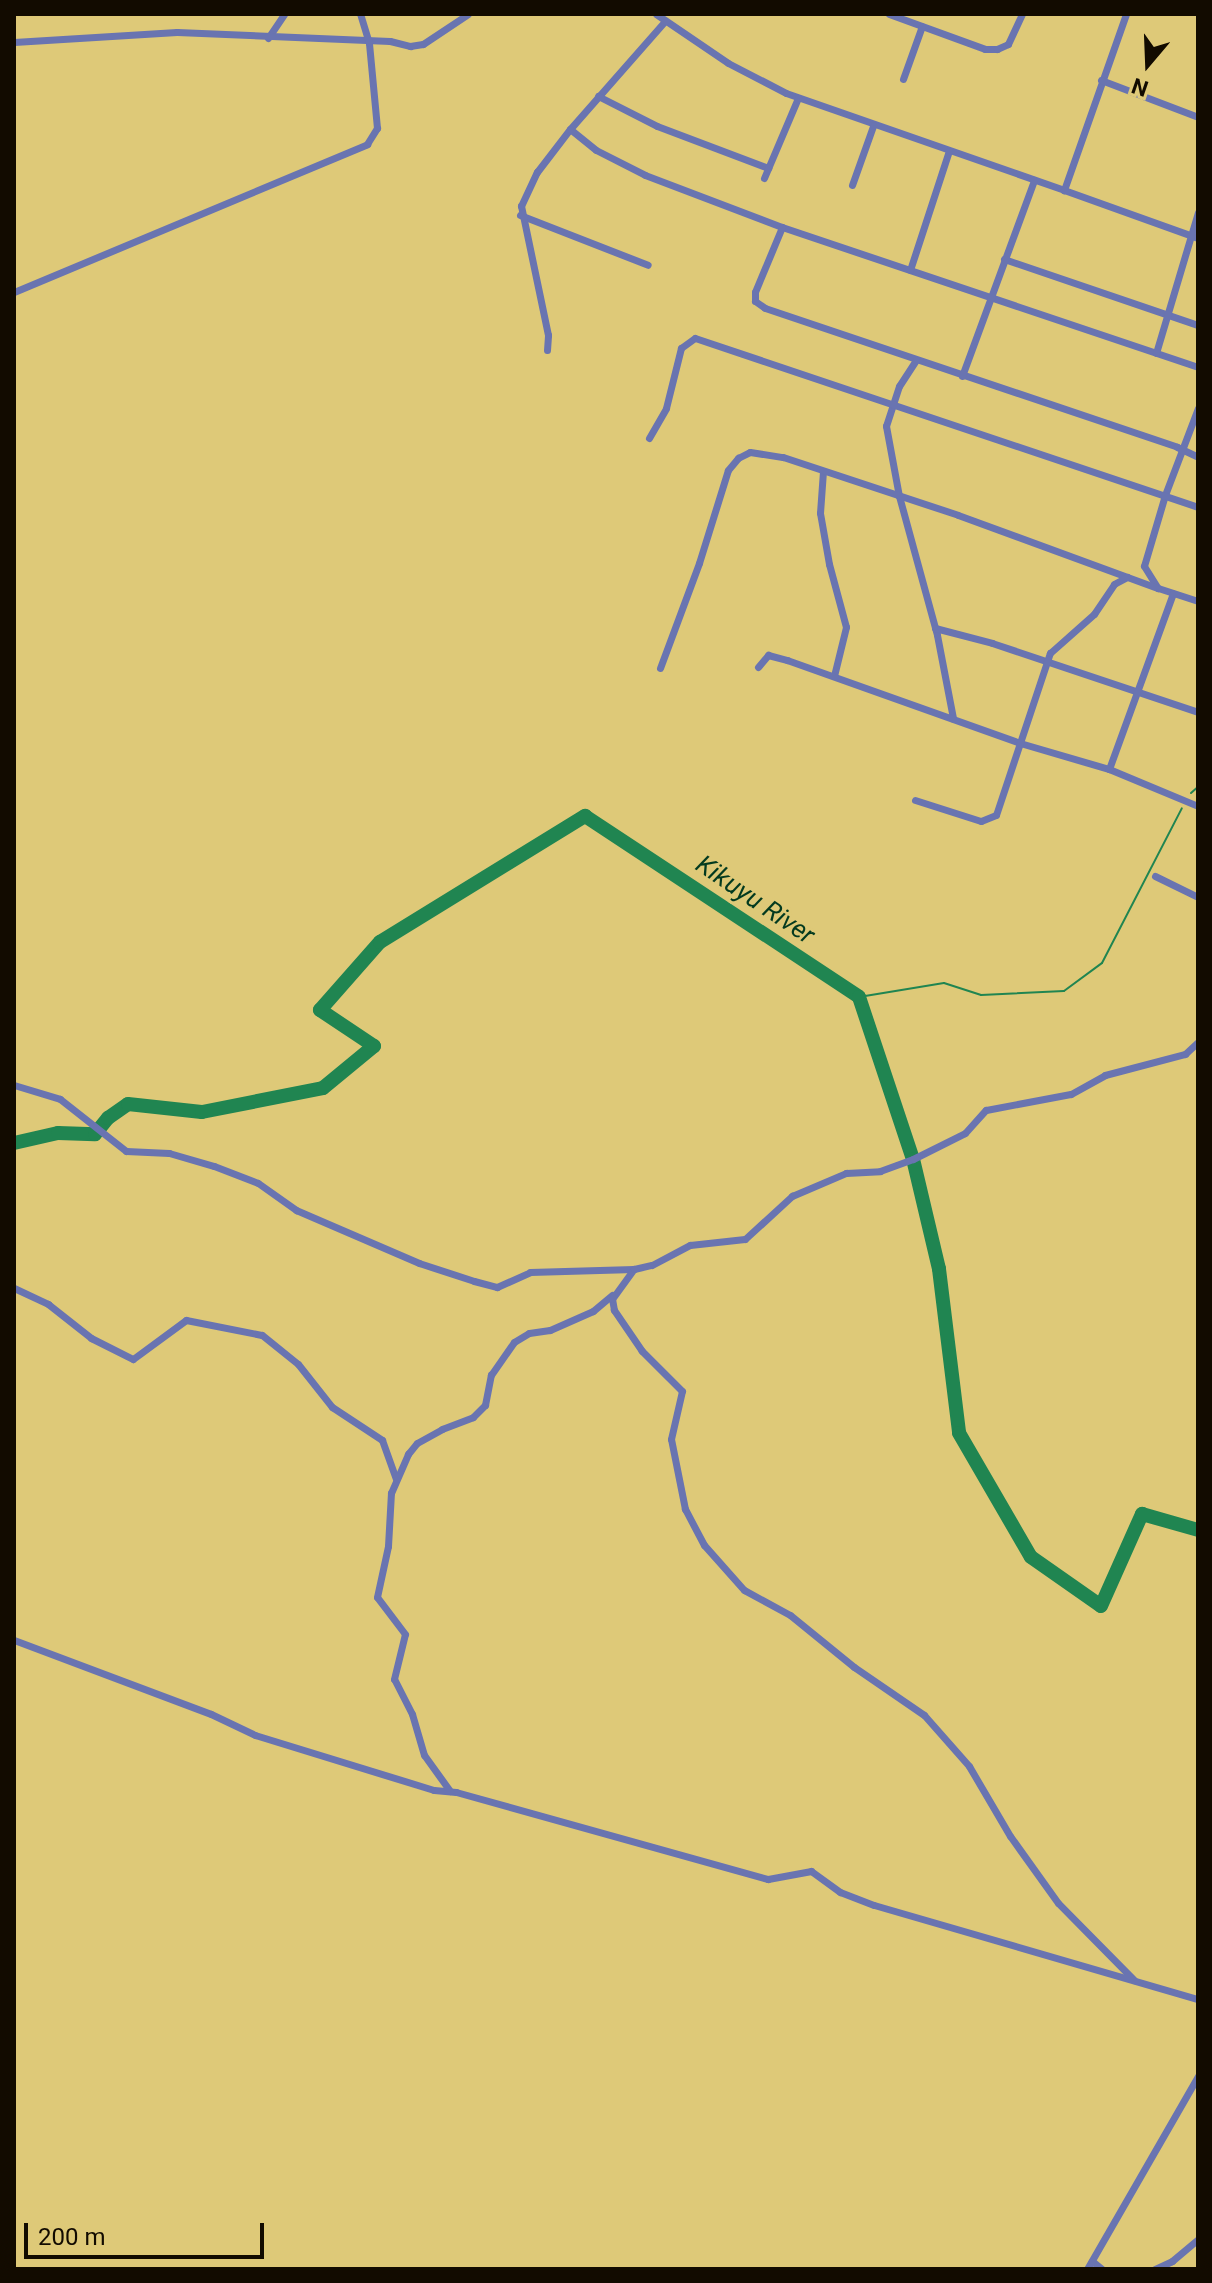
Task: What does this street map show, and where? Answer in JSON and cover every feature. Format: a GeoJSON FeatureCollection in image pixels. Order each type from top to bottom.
{"type":"FeatureCollection","features":[{"type":"Feature","properties":{"kind":"street"},"geometry":{"type":"LineString","coordinates":[[268,38],[284,14]]}},
{"type":"Feature","properties":{"kind":"street"},"geometry":{"type":"LineString","coordinates":[[14,292],[367,144],[377,128],[369,43],[360,14]]}},
{"type":"Feature","properties":{"kind":"street"},"geometry":{"type":"LineString","coordinates":[[14,42],[177,32],[423,44],[468,14]]}},
{"type":"Feature","properties":{"kind":"street"},"geometry":{"type":"LineString","coordinates":[[656,14],[728,63],[798,98],[1194,236]]}},
{"type":"Feature","properties":{"kind":"street"},"geometry":{"type":"LineString","coordinates":[[889,14],[985,49],[997,49],[1008,44],[1022,14]]}},
{"type":"Feature","properties":{"kind":"street"},"geometry":{"type":"LineString","coordinates":[[1064,190],[1126,14]]}},
{"type":"Feature","properties":{"kind":"street"},"geometry":{"type":"LineString","coordinates":[[547,350],[548,335],[520,215],[522,201],[537,172],[570,129],[665,21]]}},
{"type":"Feature","properties":{"kind":"street"},"geometry":{"type":"LineString","coordinates":[[903,79],[922,26]]}},
{"type":"Feature","properties":{"kind":"street"},"geometry":{"type":"LineString","coordinates":[[1101,80],[1198,117]]}},
{"type":"Feature","properties":{"kind":"street"},"geometry":{"type":"LineString","coordinates":[[598,96],[657,126],[768,168]]}},
{"type":"Feature","properties":{"kind":"street"},"geometry":{"type":"LineString","coordinates":[[764,178],[798,98]]}},
{"type":"Feature","properties":{"kind":"street"},"geometry":{"type":"LineString","coordinates":[[852,185],[873,126]]}},
{"type":"Feature","properties":{"kind":"street"},"geometry":{"type":"LineString","coordinates":[[570,129],[596,150],[645,175],[782,227],[1198,367]]}},
{"type":"Feature","properties":{"kind":"street"},"geometry":{"type":"LineString","coordinates":[[910,270],[949,151]]}},
{"type":"Feature","properties":{"kind":"street"},"geometry":{"type":"LineString","coordinates":[[962,376],[1034,180]]}},
{"type":"Feature","properties":{"kind":"street"},"geometry":{"type":"LineString","coordinates":[[1156,353],[1194,236],[1198,212]]}},
{"type":"Feature","properties":{"kind":"street"},"geometry":{"type":"LineString","coordinates":[[520,215],[648,265]]}},
{"type":"Feature","properties":{"kind":"street"},"geometry":{"type":"LineString","coordinates":[[782,227],[759,280],[755,301],[765,308],[1177,447],[1198,457]]}},
{"type":"Feature","properties":{"kind":"street"},"geometry":{"type":"LineString","coordinates":[[1004,259],[1198,325]]}},
{"type":"Feature","properties":{"kind":"street"},"geometry":{"type":"LineString","coordinates":[[649,438],[666,408],[681,348],[695,338],[1198,507]]}},
{"type":"Feature","properties":{"kind":"street"},"geometry":{"type":"LineString","coordinates":[[916,360],[892,402],[886,426],[899,496],[935,628],[953,718]]}},
{"type":"Feature","properties":{"kind":"street"},"geometry":{"type":"LineString","coordinates":[[1158,588],[1144,566],[1165,495],[1198,408]]}},
{"type":"Feature","properties":{"kind":"street"},"geometry":{"type":"LineString","coordinates":[[660,668],[699,563],[728,470],[738,458],[750,452],[764,452],[899,496],[1198,601]]}},
{"type":"Feature","properties":{"kind":"street"},"geometry":{"type":"LineString","coordinates":[[823,471],[820,513],[829,564],[846,627],[834,676]]}},
{"type":"Feature","properties":{"kind":"street"},"geometry":{"type":"LineString","coordinates":[[915,800],[981,821],[996,815],[1004,801],[1047,663],[1058,643],[1094,614],[1114,584],[1127,577]]}},
{"type":"Feature","properties":{"kind":"street"},"geometry":{"type":"LineString","coordinates":[[1109,769],[1173,593]]}},
{"type":"Feature","properties":{"kind":"street"},"geometry":{"type":"LineString","coordinates":[[935,628],[992,643],[1198,712]]}},
{"type":"Feature","properties":{"kind":"street"},"geometry":{"type":"LineString","coordinates":[[758,667],[768,655],[1020,743],[1109,769],[1198,806]]}},
{"type":"Feature","properties":{"kind":"street"},"geometry":{"type":"LineString","coordinates":[[1155,876],[1198,897]]}},
{"type":"Feature","properties":{"kind":"street"},"geometry":{"type":"LineString","coordinates":[[14,1085],[33,1089],[69,1105],[126,1151],[165,1152],[214,1166],[256,1182],[296,1210],[419,1263],[497,1287],[530,1272],[634,1269],[652,1265],[690,1245],[745,1239],[792,1196],[846,1173],[880,1171],[913,1159],[960,1137],[975,1126],[986,1110],[1071,1094],[1105,1075],[1185,1054],[1198,1042]]}},
{"type":"Feature","properties":{"kind":"street"},"geometry":{"type":"LineString","coordinates":[[450,1791],[424,1755],[414,1718],[394,1679],[405,1634],[377,1597],[388,1546],[390,1499],[396,1479],[417,1443],[473,1417],[485,1405],[491,1375],[514,1342],[593,1311],[613,1294],[634,1269]]}},
{"type":"Feature","properties":{"kind":"street"},"geometry":{"type":"LineString","coordinates":[[14,1288],[48,1304],[91,1338],[129,1358],[140,1357],[186,1320],[222,1329],[247,1330],[264,1336],[298,1364],[332,1407],[380,1438],[396,1479]]}},
{"type":"Feature","properties":{"kind":"street"},"geometry":{"type":"LineString","coordinates":[[613,1294],[614,1310],[642,1351],[682,1391],[671,1439],[685,1509],[704,1545],[744,1590],[790,1615],[854,1667],[924,1715],[969,1766],[1010,1836],[1058,1903],[1134,1980]]}},
{"type":"Feature","properties":{"kind":"street"},"geometry":{"type":"LineString","coordinates":[[14,1640],[211,1714],[255,1735],[434,1790],[450,1791],[768,1879],[811,1871],[828,1886],[874,1905],[1198,1999]]}},
{"type":"Feature","properties":{"kind":"street"},"geometry":{"type":"LineString","coordinates":[[1087,2269],[1198,2076]]}},
{"type":"Feature","properties":{"kind":"street"},"geometry":{"type":"LineString","coordinates":[[1155,2269],[1172,2261],[1198,2239]]}},
{"type":"Feature","properties":{"kind":"street"},"geometry":{"type":"LineString","coordinates":[[1092,2261],[1102,2269]]}},
{"type":"Feature","properties":{"kind":"waterway"},"geometry":{"type":"LineString","coordinates":[[1191,793],[1198,787]]}},
{"type":"Feature","properties":{"kind":"waterway"},"geometry":{"type":"LineString","coordinates":[[859,997],[944,983],[981,995],[1064,991],[1102,963],[1182,808]]}},
{"type":"Feature","properties":{"kind":"waterway","name":"Kikuyu River"},"geometry":{"type":"LineString","coordinates":[[14,1143],[58,1133],[95,1134],[108,1118],[128,1104],[202,1112],[323,1088],[374,1046],[320,1010],[380,942],[585,816],[859,997],[913,1159],[939,1269],[959,1433],[1031,1557],[1101,1606],[1142,1514],[1198,1530]]}}]}
